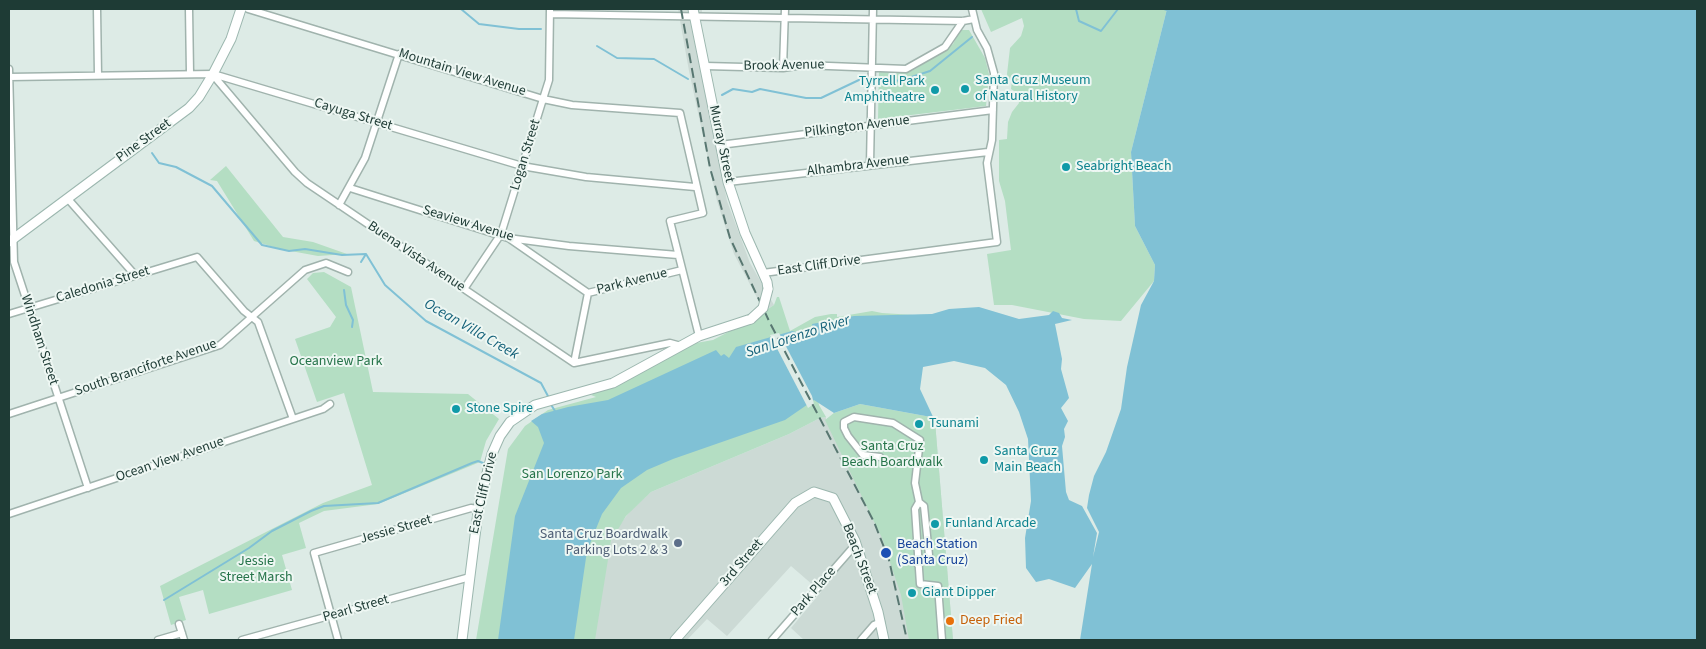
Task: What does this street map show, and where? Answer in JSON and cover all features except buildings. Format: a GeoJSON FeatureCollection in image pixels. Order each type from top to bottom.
{"type":"FeatureCollection","features":[{"type":"Feature","properties":{"kind":"main road","name":"Pine Street"},"geometry":{"type":"LineString","coordinates":[[11,241],[189,108],[199,97],[213,74],[231,39],[241,9]]}},
{"type":"Feature","properties":{"kind":"main road","name":"Murray Street"},"geometry":{"type":"LineString","coordinates":[[694,11],[728,182],[745,233],[763,273]]}},
{"type":"Feature","properties":{"kind":"main road","name":"East Cliff Drive"},"geometry":{"type":"LineString","coordinates":[[462,640],[478,509],[496,445],[505,428],[516,417],[535,405],[613,383],[699,336],[751,319],[763,308],[768,289],[763,273]]}},
{"type":"Feature","properties":{"kind":"main road","name":"Beach Street"},"geometry":{"type":"LineString","coordinates":[[814,492],[833,498],[856,544],[881,622],[884,640]]}},
{"type":"Feature","properties":{"kind":"main road","name":"3rd Street"},"geometry":{"type":"LineString","coordinates":[[675,640],[795,503],[814,492]]}},
{"type":"Feature","properties":{"kind":"street"},"geometry":{"type":"LineString","coordinates":[[96,9],[98,75]]}},
{"type":"Feature","properties":{"kind":"street"},"geometry":{"type":"LineString","coordinates":[[189,9],[190,74]]}},
{"type":"Feature","properties":{"kind":"street","name":"Mountain View Avenue"},"geometry":{"type":"LineString","coordinates":[[248,9],[543,99],[572,105],[680,113],[695,187]]}},
{"type":"Feature","properties":{"kind":"street"},"geometry":{"type":"LineString","coordinates":[[783,68],[785,9]]}},
{"type":"Feature","properties":{"kind":"street"},"geometry":{"type":"LineString","coordinates":[[870,164],[873,9]]}},
{"type":"Feature","properties":{"kind":"street","name":"East Cliff Drive"},"geometry":{"type":"LineString","coordinates":[[763,273],[997,242],[987,163],[992,140],[994,73],[991,58],[974,19],[972,9]]}},
{"type":"Feature","properties":{"kind":"street"},"geometry":{"type":"LineString","coordinates":[[550,11],[682,16],[694,11],[785,18],[873,20],[963,21],[974,19]]}},
{"type":"Feature","properties":{"kind":"street","name":"Logan Street"},"geometry":{"type":"LineString","coordinates":[[464,289],[501,234],[549,80],[550,11]]}},
{"type":"Feature","properties":{"kind":"street","name":"Brook Avenue"},"geometry":{"type":"LineString","coordinates":[[705,66],[783,68],[803,65],[911,68],[945,47],[963,21]]}},
{"type":"Feature","properties":{"kind":"street"},"geometry":{"type":"LineString","coordinates":[[339,206],[365,158],[399,54]]}},
{"type":"Feature","properties":{"kind":"street","name":"Windham Street"},"geometry":{"type":"LineString","coordinates":[[9,69],[11,241],[14,262],[88,488]]}},
{"type":"Feature","properties":{"kind":"street","name":"Cayuga Street"},"geometry":{"type":"LineString","coordinates":[[9,77],[213,74],[522,166],[586,177],[695,187]]}},
{"type":"Feature","properties":{"kind":"street","name":"Buena Vista Avenue"},"geometry":{"type":"LineString","coordinates":[[213,74],[295,172],[339,206],[574,362]]}},
{"type":"Feature","properties":{"kind":"street","name":"Pilkington Avenue"},"geometry":{"type":"LineString","coordinates":[[720,145],[993,110]]}},
{"type":"Feature","properties":{"kind":"street","name":"Alhambra Avenue"},"geometry":{"type":"LineString","coordinates":[[728,182],[870,164],[988,152]]}},
{"type":"Feature","properties":{"kind":"street"},"geometry":{"type":"LineString","coordinates":[[695,187],[703,212],[670,221],[699,336]]}},
{"type":"Feature","properties":{"kind":"street","name":"Seaview Avenue"},"geometry":{"type":"LineString","coordinates":[[350,188],[501,234],[508,238],[569,246],[678,255]]}},
{"type":"Feature","properties":{"kind":"street"},"geometry":{"type":"LineString","coordinates":[[68,199],[136,276]]}},
{"type":"Feature","properties":{"kind":"street","name":"Park Avenue"},"geometry":{"type":"LineString","coordinates":[[508,238],[588,293],[682,270]]}},
{"type":"Feature","properties":{"kind":"street","name":"Caledonia Street"},"geometry":{"type":"LineString","coordinates":[[9,314],[198,257],[251,317]]}},
{"type":"Feature","properties":{"kind":"street","name":"South Branciforte Avenue"},"geometry":{"type":"LineString","coordinates":[[9,414],[220,345],[305,270],[326,264],[348,272]]}},
{"type":"Feature","properties":{"kind":"street"},"geometry":{"type":"LineString","coordinates":[[588,293],[574,362],[670,343],[681,346]]}},
{"type":"Feature","properties":{"kind":"street"},"geometry":{"type":"LineString","coordinates":[[251,317],[258,322],[293,419]]}},
{"type":"Feature","properties":{"kind":"street"},"geometry":{"type":"LineString","coordinates":[[659,345],[669,346],[672,351]]}},
{"type":"Feature","properties":{"kind":"street","name":"Ocean View Avenue"},"geometry":{"type":"LineString","coordinates":[[9,514],[323,409],[330,404]]}},
{"type":"Feature","properties":{"kind":"street"},"geometry":{"type":"LineString","coordinates":[[880,458],[863,455],[848,436],[844,428],[844,422],[854,417],[893,423],[920,440],[915,483],[920,502],[924,506],[929,555],[918,565]]}},
{"type":"Feature","properties":{"kind":"street"},"geometry":{"type":"LineString","coordinates":[[920,502],[915,509],[920,584],[938,586],[942,640]]}},
{"type":"Feature","properties":{"kind":"street","name":"Jessie Street"},"geometry":{"type":"LineString","coordinates":[[331,616],[314,554],[471,508],[478,509]]}},
{"type":"Feature","properties":{"kind":"street","name":"Park Place"},"geometry":{"type":"LineString","coordinates":[[772,640],[856,544]]}},
{"type":"Feature","properties":{"kind":"street","name":"Pearl Street"},"geometry":{"type":"LineString","coordinates":[[242,640],[470,577]]}},
{"type":"Feature","properties":{"kind":"street"},"geometry":{"type":"LineString","coordinates":[[331,616],[338,640]]}},
{"type":"Feature","properties":{"kind":"street"},"geometry":{"type":"LineString","coordinates":[[861,640],[874,625],[881,622]]}},
{"type":"Feature","properties":{"kind":"street"},"geometry":{"type":"LineString","coordinates":[[158,640],[183,637],[179,624]]}},
{"type":"Feature","properties":{"kind":"shaded area"},"geometry":{"type":"Polygon","coordinates":[[[678,9],[702,9],[702,14],[687,14],[691,23],[702,73],[727,201],[750,263],[774,305],[764,311],[734,254],[717,201],[689,71],[678,9]]]}},
{"type":"Feature","properties":{"kind":"shaded area"},"geometry":{"type":"Polygon","coordinates":[[[834,413],[935,421],[953,640],[804,640],[791,628],[821,592],[791,566],[727,636],[707,619],[687,640],[594,640],[608,550],[615,531],[631,510],[651,492],[789,434],[820,418],[826,417],[826,420],[834,413]]]}},
{"type":"Feature","properties":{"kind":"green space","name":"Seabright Beach"},"geometry":{"type":"Polygon","coordinates":[[[981,9],[1167,9],[1131,152],[1135,226],[1155,265],[1154,281],[1121,321],[1084,319],[1012,305],[994,305],[987,254],[1011,250],[1005,201],[999,181],[999,140],[1007,139],[1008,122],[1012,112],[1019,103],[1017,93],[1011,89],[1012,80],[1008,79],[1007,74],[1010,48],[1021,36],[1024,26],[1022,18],[991,32],[981,9]]]}},
{"type":"Feature","properties":{"kind":"green space"},"geometry":{"type":"Polygon","coordinates":[[[960,30],[969,30],[985,58],[989,74],[986,106],[878,119],[879,70],[911,71],[953,44],[960,30]]]}},
{"type":"Feature","properties":{"kind":"green space"},"geometry":{"type":"Polygon","coordinates":[[[226,166],[283,237],[313,242],[347,254],[318,256],[280,249],[254,241],[217,181],[210,180],[226,166]]]}},
{"type":"Feature","properties":{"kind":"green space","name":"Oceanview Park"},"geometry":{"type":"Polygon","coordinates":[[[324,272],[351,287],[373,392],[468,394],[499,419],[486,441],[480,462],[378,504],[324,511],[299,523],[306,548],[282,555],[292,590],[209,614],[203,590],[179,597],[186,620],[171,625],[160,586],[323,503],[372,485],[344,393],[317,402],[295,339],[330,327],[336,317],[307,279],[313,273],[324,272]]]}},
{"type":"Feature","properties":{"kind":"green space","name":"San Lorenzo Park"},"geometry":{"type":"Polygon","coordinates":[[[777,297],[779,297],[790,331],[815,317],[831,314],[837,314],[837,317],[872,311],[914,315],[995,313],[994,320],[813,368],[819,405],[826,417],[651,492],[626,516],[611,541],[595,640],[476,640],[508,449],[525,426],[548,410],[596,397],[591,395],[696,343],[713,340],[751,320],[774,305],[777,297]]]}},
{"type":"Feature","properties":{"kind":"green space","name":"Santa Cruz Beach Boardwalk"},"geometry":{"type":"Polygon","coordinates":[[[860,404],[931,417],[935,421],[953,640],[909,640],[901,595],[882,538],[825,420],[834,413],[860,404]]]}},
{"type":"Feature","properties":{"kind":"water","name":"San Lorenzo River"},"geometry":{"type":"Polygon","coordinates":[[[1167,9],[1697,9],[1697,640],[1080,640],[1092,564],[1075,588],[1049,579],[1036,582],[1026,568],[1025,538],[1031,501],[1028,439],[1019,412],[1006,385],[985,368],[954,361],[923,367],[920,389],[935,421],[931,417],[860,404],[834,413],[814,400],[785,420],[647,470],[621,488],[602,514],[587,551],[574,640],[498,640],[515,516],[544,443],[538,427],[531,421],[542,414],[608,400],[716,350],[721,356],[724,354],[729,358],[736,347],[792,331],[804,334],[813,330],[812,324],[854,316],[932,314],[949,309],[979,307],[1019,319],[1049,315],[1053,311],[1059,313],[1062,318],[1072,320],[1055,324],[1062,359],[1061,369],[1069,398],[1061,408],[1068,421],[1064,429],[1065,437],[1062,446],[1066,492],[1069,500],[1082,506],[1097,533],[1093,557],[1099,532],[1087,508],[1089,495],[1094,476],[1106,452],[1121,409],[1127,367],[1141,305],[1154,281],[1155,265],[1135,226],[1131,152],[1167,9]]]}},
{"type":"Feature","properties":{"kind":"pier"},"geometry":{"type":"Polygon","coordinates":[[[779,333],[812,396],[814,404],[808,408],[770,335],[779,333]]]}},
{"type":"Feature","properties":{"kind":"waterway"},"geometry":{"type":"LineString","coordinates":[[461,9],[479,24],[519,29],[541,29]]}},
{"type":"Feature","properties":{"kind":"waterway"},"geometry":{"type":"LineString","coordinates":[[1076,9],[1079,21],[1101,31],[1118,9]]}},
{"type":"Feature","properties":{"kind":"waterway"},"geometry":{"type":"LineString","coordinates":[[722,95],[733,89],[752,92],[760,89],[806,98],[821,98],[861,79],[887,78],[899,81],[930,71],[972,37]]}},
{"type":"Feature","properties":{"kind":"waterway"},"geometry":{"type":"LineString","coordinates":[[597,46],[617,58],[654,59],[688,79]]}},
{"type":"Feature","properties":{"kind":"waterway","name":"Ocean Villa Creek"},"geometry":{"type":"LineString","coordinates":[[152,153],[159,163],[176,167],[212,186],[262,245],[289,251],[305,249],[342,255],[366,254],[385,285],[426,321],[541,383],[549,398]]}},
{"type":"Feature","properties":{"kind":"waterway","name":"Ocean Villa Creek"},"geometry":{"type":"LineString","coordinates":[[361,262],[366,254]]}},
{"type":"Feature","properties":{"kind":"waterway"},"geometry":{"type":"LineString","coordinates":[[344,290],[346,305],[353,320],[352,327]]}},
{"type":"Feature","properties":{"kind":"waterway","name":"Ocean Villa Creek"},"geometry":{"type":"LineString","coordinates":[[550,403],[555,411]]}},
{"type":"Feature","properties":{"kind":"waterway","name":"Jessie Street Marsh"},"geometry":{"type":"LineString","coordinates":[[164,600],[249,548],[272,531],[311,511],[324,506],[378,503],[472,463],[478,461],[483,463]]}},
{"type":"Feature","properties":{"kind":"railway"},"geometry":{"type":"LineString","coordinates":[[681,9],[710,168],[730,238],[770,323],[874,522],[889,560],[907,640]]}},
{"type":"Feature","properties":{"kind":"place","name":"Santa Cruz Museum of Natural History"},"geometry":{"type":"Point","coordinates":[965,89]}},
{"type":"Feature","properties":{"kind":"place","name":"Tyrrell Park Amphitheatre"},"geometry":{"type":"Point","coordinates":[935,90]}},
{"type":"Feature","properties":{"kind":"place","name":"Seabright Beach"},"geometry":{"type":"Point","coordinates":[1066,167]}},
{"type":"Feature","properties":{"kind":"place","name":"Stone Spire"},"geometry":{"type":"Point","coordinates":[456,409]}},
{"type":"Feature","properties":{"kind":"place","name":"Tsunami"},"geometry":{"type":"Point","coordinates":[919,424]}},
{"type":"Feature","properties":{"kind":"place","name":"Santa Cruz Main Beach"},"geometry":{"type":"Point","coordinates":[984,460]}},
{"type":"Feature","properties":{"kind":"place","name":"Funland Arcade"},"geometry":{"type":"Point","coordinates":[935,524]}},
{"type":"Feature","properties":{"kind":"place","name":"Santa Cruz Boardwalk Parking Lots 2 & 3"},"geometry":{"type":"Point","coordinates":[678,543]}},
{"type":"Feature","properties":{"kind":"place","name":"Beach Station (Santa Cruz)"},"geometry":{"type":"Point","coordinates":[886,553]}},
{"type":"Feature","properties":{"kind":"place","name":"Giant Dipper"},"geometry":{"type":"Point","coordinates":[912,593]}},
{"type":"Feature","properties":{"kind":"place","name":"Deep Fried"},"geometry":{"type":"Point","coordinates":[950,621]}}]}
